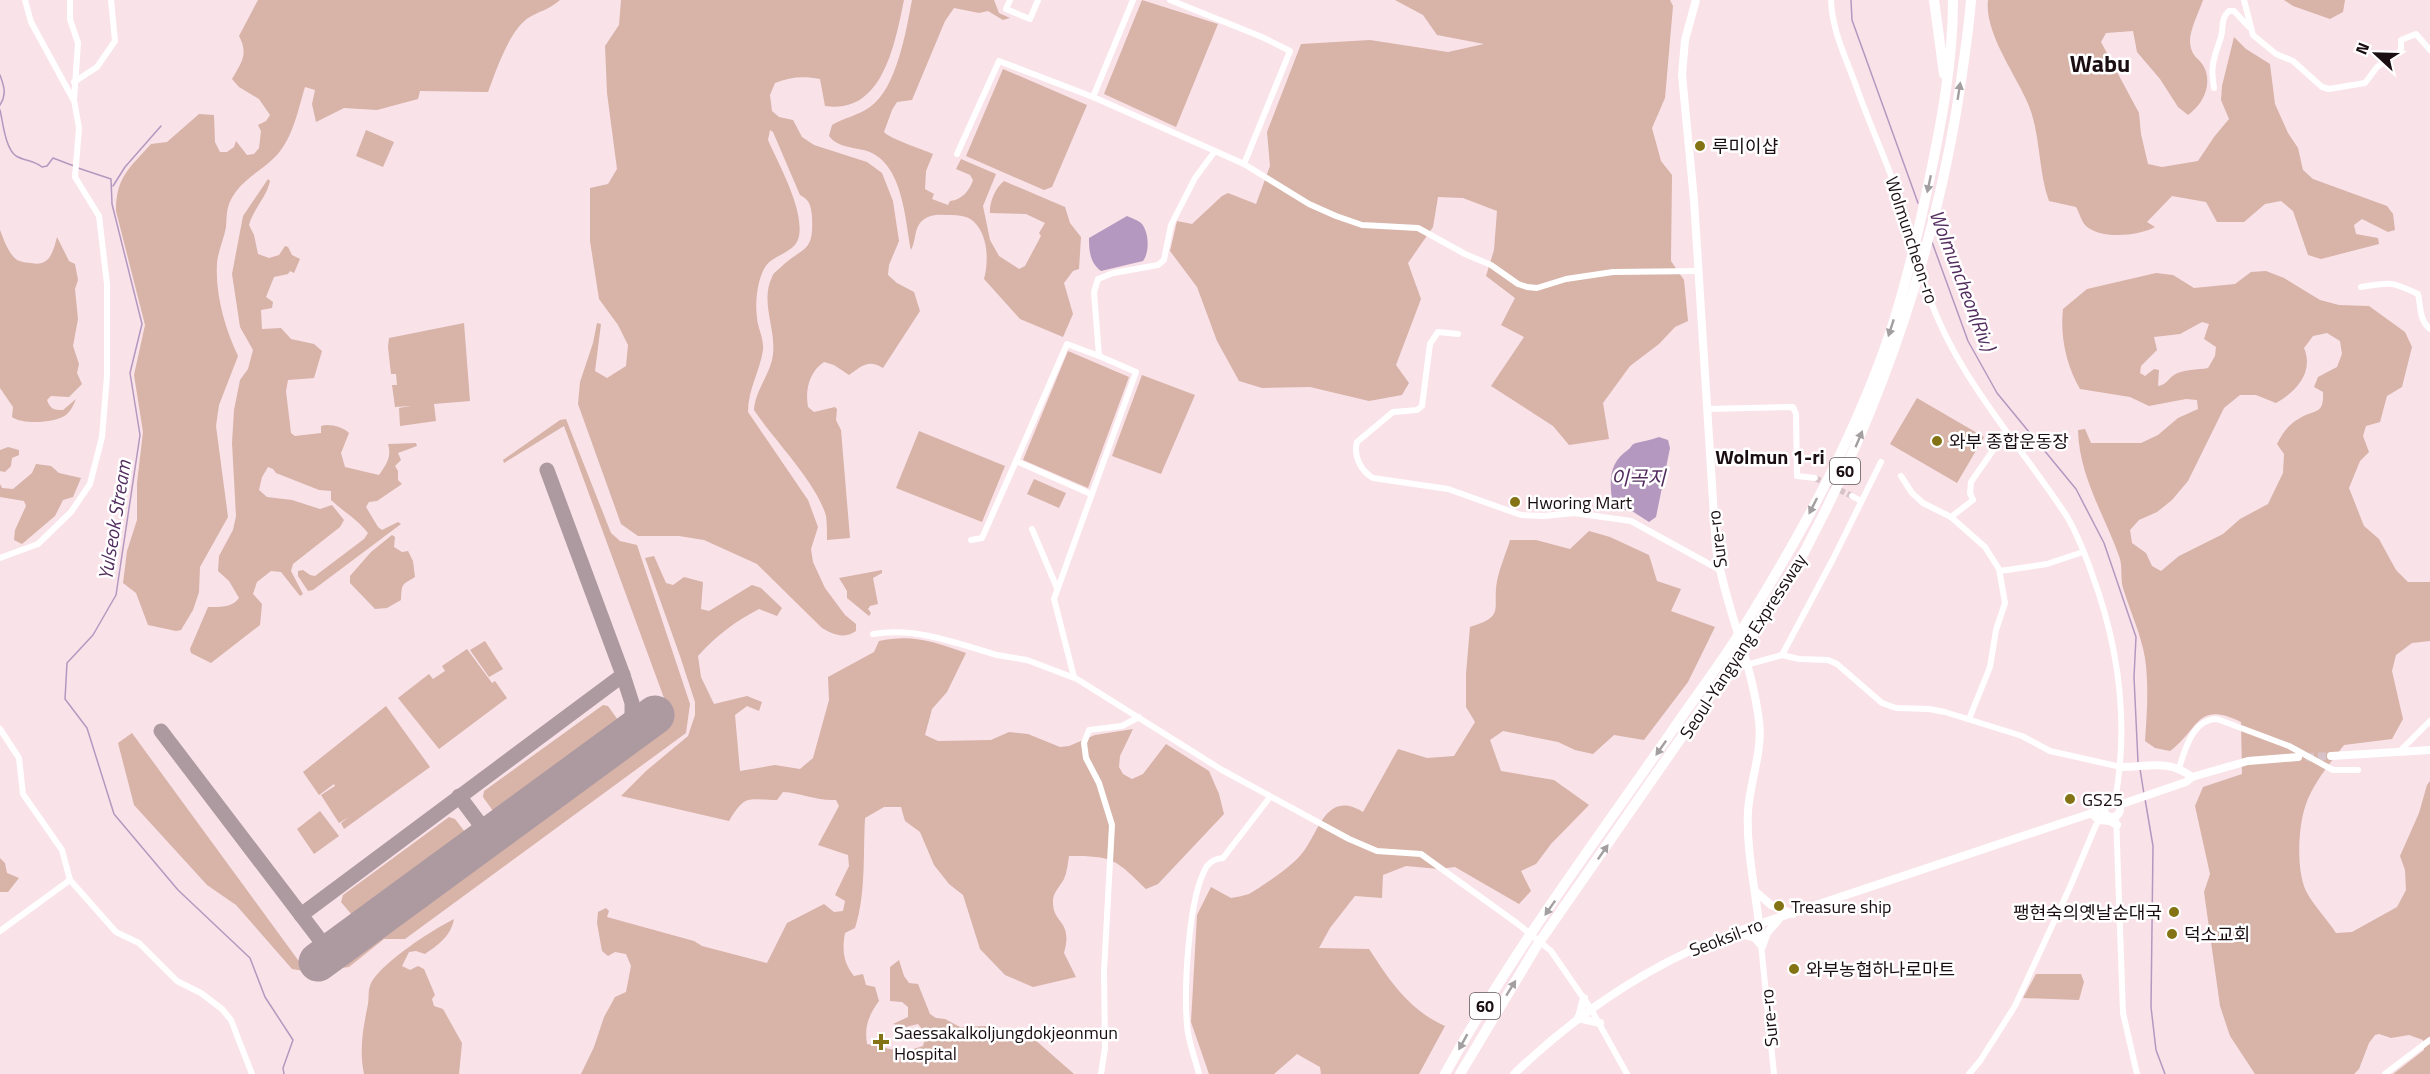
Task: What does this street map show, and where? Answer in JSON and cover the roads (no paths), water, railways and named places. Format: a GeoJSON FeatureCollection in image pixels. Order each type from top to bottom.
{"type":"FeatureCollection","features":[{"type":"Feature","properties":{"kind":"highway","name":"Seoul-Yangyang Expressway"},"geometry":{"type":"LineString","coordinates":[[1934,0],[1946,88]]}},
{"type":"Feature","properties":{"kind":"highway","name":"Seoul-Yangyang Expressway"},"geometry":{"type":"LineString","coordinates":[[1445,1074],[1472,1026],[1541,930],[1747,621],[1802,528],[1852,428],[1892,328],[1908,272],[1941,127],[1953,25],[1953,0]]}},
{"type":"Feature","properties":{"kind":"highway","name":"Seoul-Yangyang Expressway"},"geometry":{"type":"LineString","coordinates":[[1541,930],[1734,665],[1783,591],[1812,539],[1847,467],[1882,383],[1914,292],[1934,221],[1950,148],[1969,31],[1971,0]]}},
{"type":"Feature","properties":{"kind":"highway","name":"Seoul-Yangyang Expressway"},"geometry":{"type":"LineString","coordinates":[[1460,1074],[1532,943]]}},
{"type":"Feature","properties":{"kind":"main road","name":"Sure-ro"},"geometry":{"type":"LineString","coordinates":[[1696,0],[1685,40],[1682,75],[1699,271],[1712,496],[1720,570],[1760,726],[1748,812],[1759,924]]}},
{"type":"Feature","properties":{"kind":"main road"},"geometry":{"type":"LineString","coordinates":[[1756,892],[1771,905],[1793,914]]}},
{"type":"Feature","properties":{"kind":"main road","name":"Seoksil-ro"},"geometry":{"type":"LineString","coordinates":[[1514,1074],[1558,1033],[1646,973],[1689,950],[1759,924]]}},
{"type":"Feature","properties":{"kind":"main road"},"geometry":{"type":"LineString","coordinates":[[1730,933],[1751,936],[1762,946]]}},
{"type":"Feature","properties":{"kind":"main road"},"geometry":{"type":"LineString","coordinates":[[1584,998],[1578,1018],[1600,1023]]}},
{"type":"Feature","properties":{"kind":"street"},"geometry":{"type":"LineString","coordinates":[[25,0],[31,22],[74,100]]}},
{"type":"Feature","properties":{"kind":"street"},"geometry":{"type":"LineString","coordinates":[[0,558],[38,544],[71,512],[90,484],[102,437],[107,376],[107,284],[99,216],[75,177],[79,128],[74,100],[74,82],[78,43],[70,19],[70,0]]}},
{"type":"Feature","properties":{"kind":"street"},"geometry":{"type":"LineString","coordinates":[[74,82],[97,67],[115,41],[111,0]]}},
{"type":"Feature","properties":{"kind":"street"},"geometry":{"type":"LineString","coordinates":[[1010,0],[1006,9],[1030,19],[1038,0]]}},
{"type":"Feature","properties":{"kind":"street"},"geometry":{"type":"LineString","coordinates":[[1093,97],[1133,0]]}},
{"type":"Feature","properties":{"kind":"street"},"geometry":{"type":"LineString","coordinates":[[1170,0],[1262,36],[1290,51],[1244,164]]}},
{"type":"Feature","properties":{"kind":"street","name":"Wolmuncheon-ro"},"geometry":{"type":"LineString","coordinates":[[1831,0],[1832,14],[1841,49],[1906,214],[1930,301],[1962,366],[2006,433],[2067,517],[2084,552],[2113,642],[2120,699],[2124,767],[2120,801]]}},
{"type":"Feature","properties":{"kind":"street"},"geometry":{"type":"LineString","coordinates":[[2244,0],[2249,27]]}},
{"type":"Feature","properties":{"kind":"street"},"geometry":{"type":"LineString","coordinates":[[2214,88],[2212,62],[2222,35],[2224,15],[2229,11],[2234,11],[2258,41],[2276,54],[2293,61],[2322,87],[2329,89],[2343,85],[2358,85],[2368,81],[2377,67],[2401,51],[2401,40],[2416,34],[2430,50]]}},
{"type":"Feature","properties":{"kind":"street"},"geometry":{"type":"LineString","coordinates":[[957,154],[999,61],[1093,97],[1244,164],[1309,204],[1362,225],[1418,228],[1455,249],[1491,265],[1518,284],[1527,287],[1537,288],[1566,279],[1613,272],[1699,271]]}},
{"type":"Feature","properties":{"kind":"street"},"geometry":{"type":"LineString","coordinates":[[1099,356],[1094,292],[1098,279],[1113,273],[1158,265],[1164,260],[1174,218],[1195,178],[1215,151]]}},
{"type":"Feature","properties":{"kind":"street"},"geometry":{"type":"LineString","coordinates":[[2361,287],[2389,282],[2418,294],[2424,324],[2430,329]]}},
{"type":"Feature","properties":{"kind":"street"},"geometry":{"type":"LineString","coordinates":[[1458,334],[1438,332],[1430,344],[1422,406],[1417,410],[1393,412],[1357,442],[1355,448],[1366,474],[1373,478],[1448,489],[1521,515],[1574,513],[1631,521],[1720,570]]}},
{"type":"Feature","properties":{"kind":"street"},"geometry":{"type":"LineString","coordinates":[[971,540],[982,538],[1067,344],[1136,372],[1054,599],[1074,677]]}},
{"type":"Feature","properties":{"kind":"street"},"geometry":{"type":"LineString","coordinates":[[1707,409],[1793,407],[1796,414],[1797,476],[1815,478]]}},
{"type":"Feature","properties":{"kind":"street"},"geometry":{"type":"LineString","coordinates":[[1951,517],[1973,500],[1969,487],[2006,433]]}},
{"type":"Feature","properties":{"kind":"street"},"geometry":{"type":"LineString","coordinates":[[1998,444],[2016,447]]}},
{"type":"Feature","properties":{"kind":"street"},"geometry":{"type":"LineString","coordinates":[[1016,461],[1092,494]]}},
{"type":"Feature","properties":{"kind":"street"},"geometry":{"type":"LineString","coordinates":[[1782,656],[1881,462]]}},
{"type":"Feature","properties":{"kind":"street"},"geometry":{"type":"LineString","coordinates":[[1901,476],[1912,493],[1923,503],[1951,517],[1985,547],[2000,571],[2005,603],[1996,630],[1990,667],[1970,719]]}},
{"type":"Feature","properties":{"kind":"street"},"geometry":{"type":"LineString","coordinates":[[1852,496],[1861,501]]}},
{"type":"Feature","properties":{"kind":"street"},"geometry":{"type":"LineString","coordinates":[[1032,529],[1057,588]]}},
{"type":"Feature","properties":{"kind":"street"},"geometry":{"type":"LineString","coordinates":[[2000,571],[2047,564],[2084,552]]}},
{"type":"Feature","properties":{"kind":"street"},"geometry":{"type":"LineString","coordinates":[[873,634],[896,631],[925,634],[997,655],[1027,660],[1074,677],[1222,770],[1349,839],[1377,851],[1421,854],[1518,924],[1551,951],[1600,1023],[1627,1074]]}},
{"type":"Feature","properties":{"kind":"street"},"geometry":{"type":"LineString","coordinates":[[1746,665],[1782,656],[1828,660],[1837,664],[1882,703],[1896,708],[1929,709],[1970,719],[2022,736],[2050,751],[2124,767],[2162,765],[2179,768],[2192,777]]}},
{"type":"Feature","properties":{"kind":"street"},"geometry":{"type":"LineString","coordinates":[[1101,1074],[1105,1048],[1105,960],[1112,825],[1099,783],[1086,758],[1084,743],[1089,730],[1122,726],[1139,717]]}},
{"type":"Feature","properties":{"kind":"street"},"geometry":{"type":"LineString","coordinates":[[2179,768],[2190,738],[2201,724],[2210,719],[2289,746],[2333,770],[2358,770]]}},
{"type":"Feature","properties":{"kind":"street"},"geometry":{"type":"LineString","coordinates":[[2399,752],[2430,721]]}},
{"type":"Feature","properties":{"kind":"street"},"geometry":{"type":"LineString","coordinates":[[0,729],[19,758],[22,794],[62,850],[70,880],[116,932],[139,943],[177,981],[201,993],[222,1009],[231,1020],[252,1074]]}},
{"type":"Feature","properties":{"kind":"street"},"geometry":{"type":"LineString","coordinates":[[2331,756],[2430,750]]}},
{"type":"Feature","properties":{"kind":"street"},"geometry":{"type":"LineString","coordinates":[[1969,1074],[1980,1061],[2015,1006],[2107,802],[2120,801],[2186,782],[2192,777],[2248,761],[2298,757]]}},
{"type":"Feature","properties":{"kind":"street"},"geometry":{"type":"LineString","coordinates":[[1199,1074],[1187,1028],[1186,998],[1193,915],[1202,878],[1208,864],[1214,859],[1223,858],[1270,797]]}},
{"type":"Feature","properties":{"kind":"street"},"geometry":{"type":"LineString","coordinates":[[2104,811],[2110,817],[2116,815],[2120,810],[2120,801]]}},
{"type":"Feature","properties":{"kind":"street","name":"Seoksil-ro"},"geometry":{"type":"LineString","coordinates":[[1759,924],[2091,813],[2104,811]]}},
{"type":"Feature","properties":{"kind":"street"},"geometry":{"type":"LineString","coordinates":[[2091,813],[2098,820],[2117,825]]}},
{"type":"Feature","properties":{"kind":"street"},"geometry":{"type":"LineString","coordinates":[[2116,815],[2122,1013],[2136,1074]]}},
{"type":"Feature","properties":{"kind":"street"},"geometry":{"type":"LineString","coordinates":[[0,931],[70,880]]}},
{"type":"Feature","properties":{"kind":"street"},"geometry":{"type":"LineString","coordinates":[[1762,946],[1767,933],[1780,918]]}},
{"type":"Feature","properties":{"kind":"street","name":"Sure-ro"},"geometry":{"type":"LineString","coordinates":[[1759,924],[1774,1074]]}},
{"type":"Feature","properties":{"kind":"street"},"geometry":{"type":"LineString","coordinates":[[2385,1074],[2430,1040]]}},
{"type":"Feature","properties":{"kind":"water"},"geometry":{"type":"Polygon","coordinates":[[[1127,216],[1140,222],[1146,231],[1148,247],[1145,257],[1143,261],[1101,271],[1094,264],[1091,256],[1089,238],[1127,216]]]}},
{"type":"Feature","properties":{"kind":"water","name":"이곡지"},"geometry":{"type":"Polygon","coordinates":[[[1659,437],[1668,440],[1670,448],[1656,517],[1649,522],[1632,511],[1613,505],[1611,481],[1614,467],[1622,454],[1636,443],[1659,437]]]}},
{"type":"Feature","properties":{"kind":"waterway","name":"Wolmuncheon(Riv.)"},"geometry":{"type":"LineString","coordinates":[[1851,0],[1852,20],[1918,203]]}},
{"type":"Feature","properties":{"kind":"waterway","name":"Yulseok Stream"},"geometry":{"type":"LineString","coordinates":[[0,75],[4,86],[0,105]]}},
{"type":"Feature","properties":{"kind":"waterway","name":"Yulseok Stream"},"geometry":{"type":"LineString","coordinates":[[0,110],[9,147],[16,156],[42,167],[47,166],[53,158],[74,166]]}},
{"type":"Feature","properties":{"kind":"waterway"},"geometry":{"type":"LineString","coordinates":[[113,186],[125,167],[161,126]]}},
{"type":"Feature","properties":{"kind":"waterway","name":"Yulseok Stream"},"geometry":{"type":"LineString","coordinates":[[78,168],[111,179],[112,204],[142,324],[130,373],[140,435],[116,595],[93,635],[67,663],[65,699],[87,728],[114,814],[178,890],[250,958],[265,997],[293,1040],[283,1068],[284,1074]]}},
{"type":"Feature","properties":{"kind":"waterway","name":"Wolmuncheon(Riv.)"},"geometry":{"type":"LineString","coordinates":[[1932,242],[1968,341],[1997,393],[2076,489],[2104,543],[2136,637],[2134,677],[2138,762]]}},
{"type":"Feature","properties":{"kind":"waterway","name":"Wolmuncheon(Riv.)"},"geometry":{"type":"LineString","coordinates":[[2140,769],[2144,794]]}},
{"type":"Feature","properties":{"kind":"waterway","name":"Wolmuncheon(Riv.)"},"geometry":{"type":"LineString","coordinates":[[2145,799],[2153,846],[2151,1007],[2156,1050],[2165,1074]]}},
{"type":"Feature","properties":{"kind":"tunnel"},"geometry":{"type":"LineString","coordinates":[[1815,478],[1852,496]]}},
{"type":"Feature","properties":{"kind":"tunnel"},"geometry":{"type":"LineString","coordinates":[[2306,757],[2331,756]]}},
{"type":"Feature","properties":{"kind":"place","name":"루미이샵"},"geometry":{"type":"Point","coordinates":[1700,146]}},
{"type":"Feature","properties":{"kind":"place","name":"와부 종합운동장"},"geometry":{"type":"Point","coordinates":[1937,441]}},
{"type":"Feature","properties":{"kind":"place","name":"Hworing Mart"},"geometry":{"type":"Point","coordinates":[1515,502]}},
{"type":"Feature","properties":{"kind":"place","name":"GS25"},"geometry":{"type":"Point","coordinates":[2070,799]}},
{"type":"Feature","properties":{"kind":"place","name":"Treasure ship"},"geometry":{"type":"Point","coordinates":[1779,906]}},
{"type":"Feature","properties":{"kind":"place","name":"팽현숙의옛날순대국"},"geometry":{"type":"Point","coordinates":[2174,912]}},
{"type":"Feature","properties":{"kind":"place","name":"덕소교회"},"geometry":{"type":"Point","coordinates":[2172,934]}},
{"type":"Feature","properties":{"kind":"place","name":"와부농협하나로마트"},"geometry":{"type":"Point","coordinates":[1794,969]}},
{"type":"Feature","properties":{"kind":"place","name":"Saessakalkoljungdokjeonmun Hospital"},"geometry":{"type":"Point","coordinates":[881,1042]}},
{"type":"Feature","properties":{"kind":"district","name":"Wabu"},"geometry":{"type":"Point","coordinates":[2100,63]}},
{"type":"Feature","properties":{"kind":"district","name":"Wolmun 1-ri"},"geometry":{"type":"Point","coordinates":[1770,456]}}]}
